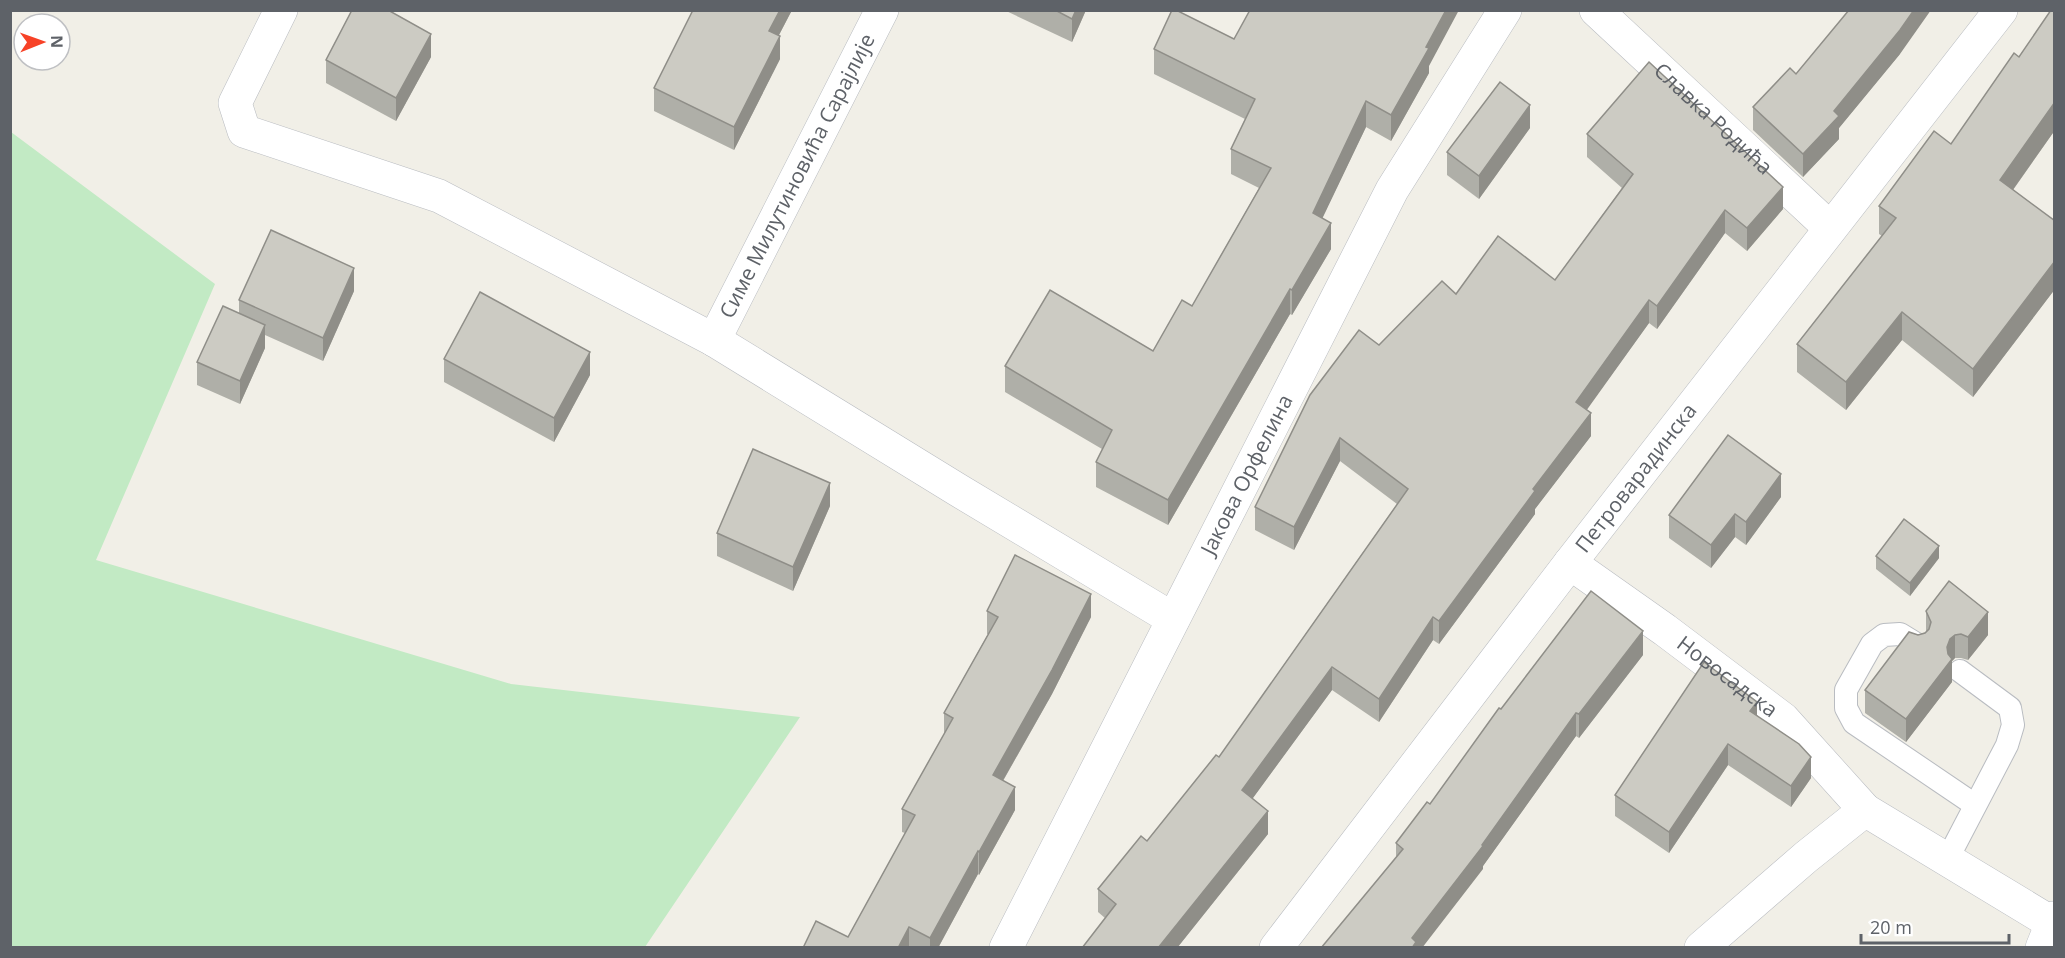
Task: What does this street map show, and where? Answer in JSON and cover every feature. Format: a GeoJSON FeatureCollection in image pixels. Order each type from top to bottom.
{"type":"FeatureCollection","features":[{"type":"Feature","properties":{"kind":"street"},"geometry":{"type":"LineString","coordinates":[[281,10],[235,103],[244,131],[439,196],[714,339],[958,490],[1173,619]]}},
{"type":"Feature","properties":{"kind":"street","name":"Симе Милутиновића Сарајлије"},"geometry":{"type":"LineString","coordinates":[[714,339],[882,10]]}},
{"type":"Feature","properties":{"kind":"street","name":"Јакова Орфелина"},"geometry":{"type":"LineString","coordinates":[[1006,948],[1392,190],[1505,10]]}},
{"type":"Feature","properties":{"kind":"street","name":"Славка Родића"},"geometry":{"type":"LineString","coordinates":[[1596,10],[1830,228]]}},
{"type":"Feature","properties":{"kind":"street","name":"Петроварадинска"},"geometry":{"type":"LineString","coordinates":[[1276,948],[1570,563],[2001,10]]}},
{"type":"Feature","properties":{"kind":"street","name":"Новосадска"},"geometry":{"type":"LineString","coordinates":[[1570,563],[1665,630],[1783,719],[1865,810],[1948,858],[2002,894],[2049,930]]}},
{"type":"Feature","properties":{"kind":"street"},"geometry":{"type":"LineString","coordinates":[[1701,948],[1806,857],[1865,810]]}},
{"type":"Feature","properties":{"kind":"lane"},"geometry":{"type":"LineString","coordinates":[[1918,645],[1900,634],[1884,635],[1872,644],[1846,690],[1846,708],[1854,723],[1975,805]]}},
{"type":"Feature","properties":{"kind":"lane"},"geometry":{"type":"LineString","coordinates":[[1948,858],[2007,745],[2013,725],[2010,708],[1960,671]]}},
{"type":"Feature","properties":{"kind":"green space"},"geometry":{"type":"Polygon","coordinates":[[[11,132],[215,284],[96,560],[511,684],[800,717],[645,947],[11,947],[11,132]]]}},
{"type":"Feature","properties":{"kind":"building"},"geometry":{"type":"Polygon","coordinates":[[[352,10],[388,10],[431,34],[396,98],[326,60],[352,10]]]}},
{"type":"Feature","properties":{"kind":"building"},"geometry":{"type":"Polygon","coordinates":[[[693,10],[780,10],[769,31],[780,36],[734,127],[654,88],[693,10]]]}},
{"type":"Feature","properties":{"kind":"building"},"geometry":{"type":"Polygon","coordinates":[[[1055,10],[1076,10],[1072,19],[1055,10]]]}},
{"type":"Feature","properties":{"kind":"building"},"geometry":{"type":"Polygon","coordinates":[[[1172,10],[1234,39],[1250,10],[1446,10],[1426,47],[1429,48],[1391,115],[1366,101],[1313,213],[1331,223],[1292,290],[1290,289],[1168,500],[1096,462],[1112,430],[1005,366],[1050,290],[1153,351],[1182,300],[1192,306],[1271,168],[1231,149],[1255,99],[1154,49],[1172,10]]]}},
{"type":"Feature","properties":{"kind":"building"},"geometry":{"type":"Polygon","coordinates":[[[1849,10],[1914,10],[1834,111],[1839,116],[1803,154],[1753,107],[1790,68],[1796,74],[1849,10]]]}},
{"type":"Feature","properties":{"kind":"building"},"geometry":{"type":"Polygon","coordinates":[[[2051,10],[2055,10],[2055,102],[2000,180],[2055,221],[2055,261],[1973,369],[1902,312],[1846,382],[1797,344],[1896,218],[1879,206],[1934,131],[1951,144],[2014,53],[2019,57],[2051,10]]]}},
{"type":"Feature","properties":{"kind":"building"},"geometry":{"type":"Polygon","coordinates":[[[1649,62],[1783,187],[1747,228],[1725,210],[1657,306],[1649,300],[1576,402],[1591,413],[1533,489],[1535,491],[1439,621],[1433,617],[1379,699],[1332,667],[1242,790],[1268,811],[1158,948],[1082,948],[1116,904],[1098,889],[1141,836],[1147,841],[1216,755],[1219,757],[1408,489],[1340,438],[1294,527],[1255,507],[1310,395],[1359,330],[1379,345],[1442,281],[1456,294],[1498,236],[1555,280],[1633,174],[1587,134],[1649,62]]]}},
{"type":"Feature","properties":{"kind":"building"},"geometry":{"type":"Polygon","coordinates":[[[1500,82],[1530,105],[1479,176],[1447,152],[1500,82]]]}},
{"type":"Feature","properties":{"kind":"building"},"geometry":{"type":"Polygon","coordinates":[[[271,230],[354,268],[323,338],[239,300],[271,230]]]}},
{"type":"Feature","properties":{"kind":"building"},"geometry":{"type":"Polygon","coordinates":[[[480,292],[590,352],[554,418],[444,359],[480,292]]]}},
{"type":"Feature","properties":{"kind":"building"},"geometry":{"type":"Polygon","coordinates":[[[223,306],[265,325],[240,381],[197,362],[223,306]]]}},
{"type":"Feature","properties":{"kind":"building"},"geometry":{"type":"Polygon","coordinates":[[[1728,435],[1781,474],[1746,522],[1735,514],[1711,545],[1669,515],[1728,435]]]}},
{"type":"Feature","properties":{"kind":"building"},"geometry":{"type":"Polygon","coordinates":[[[753,449],[830,483],[793,567],[717,533],[753,449]]]}},
{"type":"Feature","properties":{"kind":"building"},"geometry":{"type":"Polygon","coordinates":[[[1904,519],[1939,546],[1910,583],[1876,556],[1904,519]]]}},
{"type":"Feature","properties":{"kind":"building"},"geometry":{"type":"Polygon","coordinates":[[[1015,555],[1091,594],[1052,670],[993,775],[1015,787],[930,938],[909,927],[898,948],[803,948],[816,921],[848,937],[915,815],[902,809],[953,718],[944,713],[998,617],[987,611],[1015,555]]]}},
{"type":"Feature","properties":{"kind":"building"},"geometry":{"type":"Polygon","coordinates":[[[1949,581],[1988,612],[1968,637],[1961,634],[1950,639],[1947,647],[1952,659],[1906,719],[1865,690],[1909,632],[1918,635],[1929,629],[1931,622],[1926,611],[1949,581]]]}},
{"type":"Feature","properties":{"kind":"building"},"geometry":{"type":"Polygon","coordinates":[[[1591,591],[1643,631],[1579,714],[1576,713],[1483,846],[1412,938],[1416,942],[1412,948],[1321,948],[1403,849],[1396,843],[1427,802],[1430,804],[1499,708],[1501,709],[1591,591]]]}},
{"type":"Feature","properties":{"kind":"building"},"geometry":{"type":"Polygon","coordinates":[[[1704,662],[1757,702],[1750,711],[1799,744],[1811,757],[1791,786],[1728,744],[1669,832],[1615,795],[1704,662]]]}}]}
